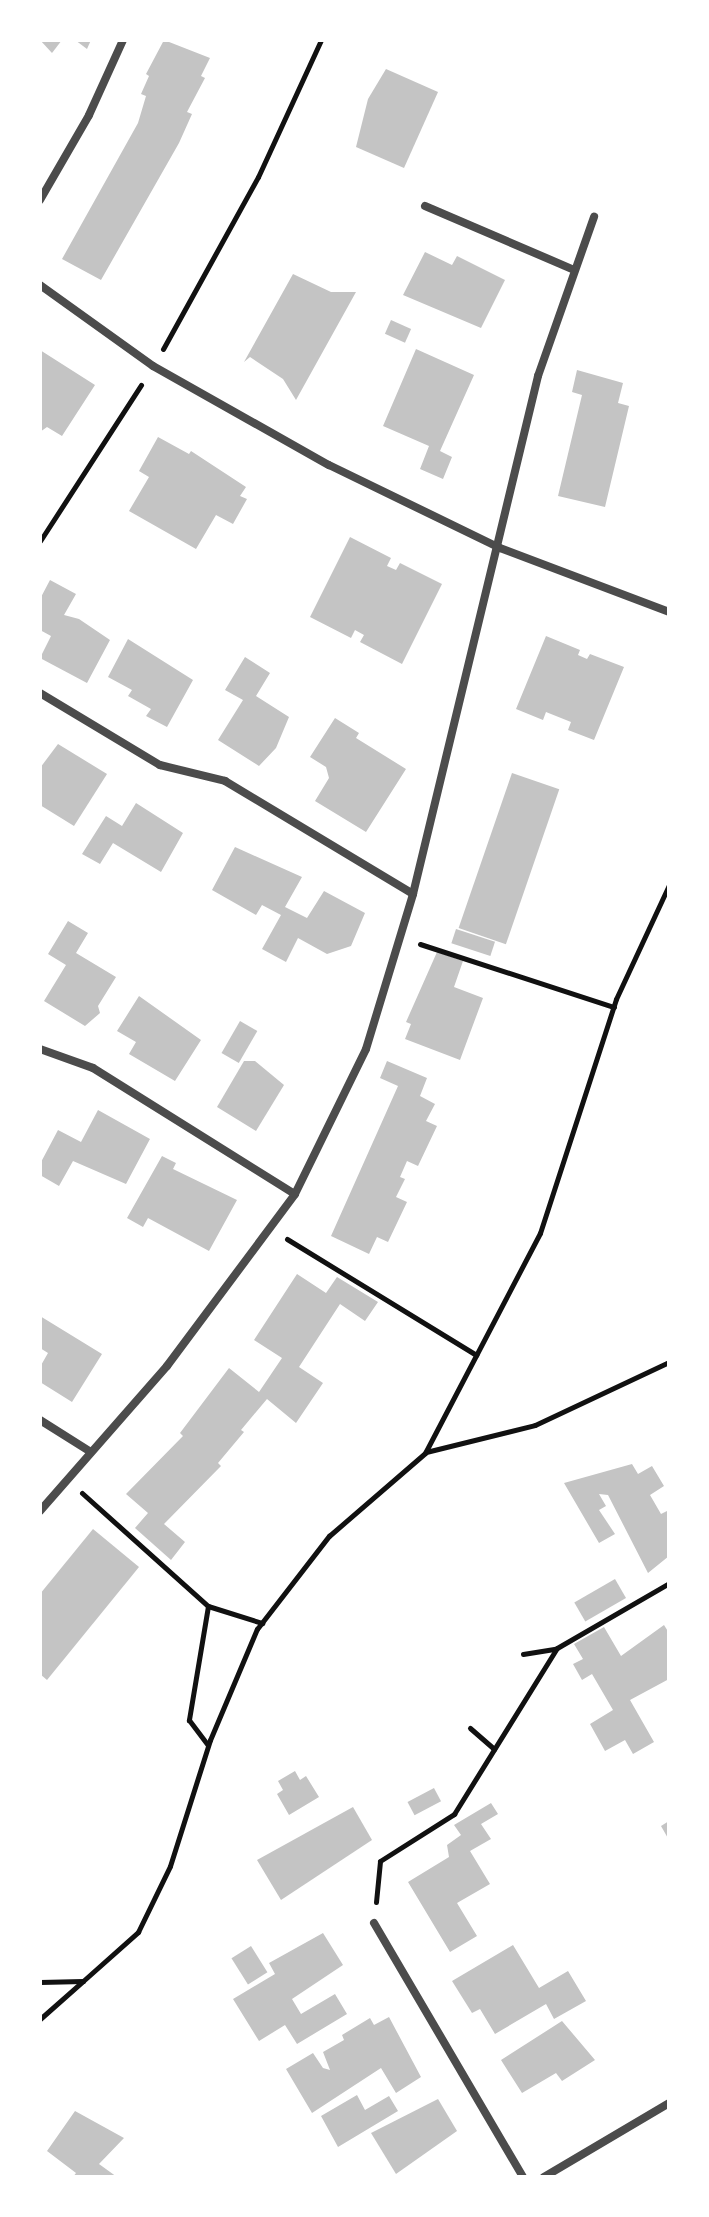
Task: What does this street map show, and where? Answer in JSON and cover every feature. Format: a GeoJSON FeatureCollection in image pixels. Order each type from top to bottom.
{"type":"FeatureCollection","features":[{"type":"Feature","properties":{"kind":"street"},"geometry":{"type":"LineString","coordinates":[[40,200],[89,115],[123,40]]}},
{"type":"Feature","properties":{"kind":"street"},"geometry":{"type":"LineString","coordinates":[[425,206],[574,270]]}},
{"type":"Feature","properties":{"kind":"street"},"geometry":{"type":"LineString","coordinates":[[40,1511],[89,1451],[167,1366],[295,1194],[366,1049],[413,894],[500,548],[538,376],[594,217]]}},
{"type":"Feature","properties":{"kind":"street"},"geometry":{"type":"LineString","coordinates":[[40,285],[153,366],[329,465],[500,548],[669,612]]}},
{"type":"Feature","properties":{"kind":"street"},"geometry":{"type":"LineString","coordinates":[[40,693],[160,765],[225,781],[413,894]]}},
{"type":"Feature","properties":{"kind":"street"},"geometry":{"type":"LineString","coordinates":[[40,1049],[93,1068],[295,1194]]}},
{"type":"Feature","properties":{"kind":"street"},"geometry":{"type":"LineString","coordinates":[[40,1420],[89,1451]]}},
{"type":"Feature","properties":{"kind":"street"},"geometry":{"type":"LineString","coordinates":[[374,1923],[523,2177]]}},
{"type":"Feature","properties":{"kind":"street"},"geometry":{"type":"LineString","coordinates":[[544,2177],[669,2103]]}},
{"type":"Feature","properties":{"kind":"path"},"geometry":{"type":"LineString","coordinates":[[40,541],[153,366],[258,177],[321,40]]}},
{"type":"Feature","properties":{"kind":"path"},"geometry":{"type":"LineString","coordinates":[[40,2019],[138,1932],[170,1866],[208,1745],[262,1623],[329,1536],[425,1453],[540,1233],[614,1007],[669,885]]}},
{"type":"Feature","properties":{"kind":"path"},"geometry":{"type":"LineString","coordinates":[[400,937],[614,1007]]}},
{"type":"Feature","properties":{"kind":"path"},"geometry":{"type":"LineString","coordinates":[[269,1228],[476,1355]]}},
{"type":"Feature","properties":{"kind":"path"},"geometry":{"type":"LineString","coordinates":[[425,1453],[535,1425],[669,1362]]}},
{"type":"Feature","properties":{"kind":"path"},"geometry":{"type":"LineString","coordinates":[[66,1479],[208,1606],[262,1623]]}},
{"type":"Feature","properties":{"kind":"path"},"geometry":{"type":"LineString","coordinates":[[523,1654],[557,1648],[669,1583]]}},
{"type":"Feature","properties":{"kind":"path"},"geometry":{"type":"LineString","coordinates":[[208,1606],[189,1720],[208,1745]]}},
{"type":"Feature","properties":{"kind":"path"},"geometry":{"type":"LineString","coordinates":[[374,1923],[380,1861],[454,1814],[557,1648]]}},
{"type":"Feature","properties":{"kind":"path"},"geometry":{"type":"LineString","coordinates":[[470,1728],[494,1749]]}},
{"type":"Feature","properties":{"kind":"path"},"geometry":{"type":"LineString","coordinates":[[40,1982],[83,1981]]}},
{"type":"Feature","properties":{"kind":"building"},"geometry":{"type":"Polygon","coordinates":[[[40,40],[62,40],[52,53],[40,40]]]}},
{"type":"Feature","properties":{"kind":"building"},"geometry":{"type":"Polygon","coordinates":[[[75,40],[91,40],[87,49],[75,40]]]}},
{"type":"Feature","properties":{"kind":"building"},"geometry":{"type":"Polygon","coordinates":[[[164,40],[210,58],[201,76],[205,78],[187,112],[192,114],[179,143],[101,280],[62,259],[138,123],[146,96],[141,94],[149,76],[146,74],[164,40]]]}},
{"type":"Feature","properties":{"kind":"building"},"geometry":{"type":"Polygon","coordinates":[[[386,69],[438,92],[404,168],[356,147],[368,99],[386,69]]]}},
{"type":"Feature","properties":{"kind":"building"},"geometry":{"type":"Polygon","coordinates":[[[425,252],[452,265],[457,256],[505,280],[481,328],[403,295],[425,252]]]}},
{"type":"Feature","properties":{"kind":"building"},"geometry":{"type":"Polygon","coordinates":[[[293,274],[331,292],[356,292],[296,400],[283,379],[250,357],[244,362],[293,274]]]}},
{"type":"Feature","properties":{"kind":"building"},"geometry":{"type":"Polygon","coordinates":[[[391,320],[411,329],[405,343],[385,334],[391,320]]]}},
{"type":"Feature","properties":{"kind":"building"},"geometry":{"type":"Polygon","coordinates":[[[416,349],[474,375],[440,451],[452,457],[443,479],[420,469],[429,446],[383,426],[416,349]]]}},
{"type":"Feature","properties":{"kind":"building"},"geometry":{"type":"Polygon","coordinates":[[[40,350],[95,385],[62,436],[47,427],[40,432],[40,350]]]}},
{"type":"Feature","properties":{"kind":"building"},"geometry":{"type":"Polygon","coordinates":[[[577,370],[623,383],[618,403],[629,406],[605,507],[558,496],[582,395],[572,392],[577,370]]]}},
{"type":"Feature","properties":{"kind":"building"},"geometry":{"type":"Polygon","coordinates":[[[158,437],[189,454],[191,451],[246,487],[240,496],[247,499],[233,524],[216,515],[196,549],[129,511],[149,477],[139,471],[158,437]]]}},
{"type":"Feature","properties":{"kind":"building"},"geometry":{"type":"Polygon","coordinates":[[[350,537],[391,558],[387,566],[396,570],[400,563],[442,584],[402,664],[360,642],[364,635],[355,630],[351,638],[310,617],[350,537]]]}},
{"type":"Feature","properties":{"kind":"building"},"geometry":{"type":"Polygon","coordinates":[[[50,580],[76,594],[64,615],[79,619],[110,640],[87,683],[40,658],[51,636],[40,630],[40,599],[50,580]]]}},
{"type":"Feature","properties":{"kind":"building"},"geometry":{"type":"Polygon","coordinates":[[[546,636],[580,650],[578,655],[587,659],[590,654],[624,667],[594,740],[568,730],[571,722],[546,712],[543,720],[516,709],[546,636]]]}},
{"type":"Feature","properties":{"kind":"building"},"geometry":{"type":"Polygon","coordinates":[[[128,639],[193,680],[167,727],[146,716],[151,709],[128,696],[132,690],[108,677],[128,639]]]}},
{"type":"Feature","properties":{"kind":"building"},"geometry":{"type":"Polygon","coordinates":[[[245,657],[270,673],[256,696],[289,717],[276,748],[259,766],[218,740],[243,700],[225,690],[245,657]]]}},
{"type":"Feature","properties":{"kind":"building"},"geometry":{"type":"Polygon","coordinates":[[[335,718],[359,733],[356,738],[406,769],[366,832],[315,801],[329,778],[326,767],[310,757],[335,718]]]}},
{"type":"Feature","properties":{"kind":"building"},"geometry":{"type":"Polygon","coordinates":[[[58,744],[107,774],[74,826],[40,805],[40,768],[58,744]]]}},
{"type":"Feature","properties":{"kind":"building"},"geometry":{"type":"Polygon","coordinates":[[[512,773],[559,789],[506,944],[459,928],[512,773]]]}},
{"type":"Feature","properties":{"kind":"building"},"geometry":{"type":"Polygon","coordinates":[[[136,803],[183,833],[161,872],[113,843],[100,864],[82,854],[106,816],[122,826],[136,803]]]}},
{"type":"Feature","properties":{"kind":"building"},"geometry":{"type":"Polygon","coordinates":[[[235,847],[302,877],[285,907],[307,918],[324,891],[365,913],[351,946],[327,954],[298,938],[286,962],[262,949],[281,915],[262,905],[256,915],[212,890],[235,847]]]}},
{"type":"Feature","properties":{"kind":"building"},"geometry":{"type":"Polygon","coordinates":[[[68,921],[88,933],[76,953],[116,977],[98,1006],[100,1013],[85,1026],[44,1001],[66,965],[48,954],[68,921]]]}},
{"type":"Feature","properties":{"kind":"building"},"geometry":{"type":"Polygon","coordinates":[[[456,929],[495,942],[490,956],[451,943],[456,929]]]}},
{"type":"Feature","properties":{"kind":"building"},"geometry":{"type":"Polygon","coordinates":[[[437,952],[463,961],[454,987],[483,998],[460,1060],[405,1039],[411,1024],[406,1022],[437,952]]]}},
{"type":"Feature","properties":{"kind":"building"},"geometry":{"type":"Polygon","coordinates":[[[139,996],[201,1040],[175,1081],[129,1054],[136,1042],[117,1031],[139,996]]]}},
{"type":"Feature","properties":{"kind":"building"},"geometry":{"type":"Polygon","coordinates":[[[240,1021],[257,1031],[239,1063],[222,1053],[240,1021]]]}},
{"type":"Feature","properties":{"kind":"building"},"geometry":{"type":"Polygon","coordinates":[[[244,1061],[255,1061],[284,1085],[256,1131],[217,1107],[244,1061]]]}},
{"type":"Feature","properties":{"kind":"building"},"geometry":{"type":"Polygon","coordinates":[[[387,1061],[427,1078],[420,1096],[435,1104],[426,1121],[437,1126],[418,1166],[407,1161],[400,1177],[405,1179],[396,1197],[407,1202],[388,1242],[377,1237],[369,1254],[331,1236],[398,1086],[380,1078],[387,1061]]]}},
{"type":"Feature","properties":{"kind":"building"},"geometry":{"type":"Polygon","coordinates":[[[98,1110],[150,1139],[126,1184],[73,1161],[59,1186],[40,1175],[40,1164],[58,1130],[81,1142],[98,1110]]]}},
{"type":"Feature","properties":{"kind":"building"},"geometry":{"type":"Polygon","coordinates":[[[162,1156],[176,1163],[173,1169],[237,1200],[209,1251],[148,1218],[143,1227],[127,1218],[162,1156]]]}},
{"type":"Feature","properties":{"kind":"building"},"geometry":{"type":"Polygon","coordinates":[[[297,1274],[326,1293],[337,1277],[378,1302],[365,1321],[340,1304],[299,1367],[323,1383],[296,1423],[267,1399],[218,1463],[221,1466],[164,1524],[185,1542],[171,1560],[135,1528],[148,1513],[126,1494],[183,1436],[180,1433],[229,1368],[259,1392],[282,1358],[254,1340],[297,1274]]]}},
{"type":"Feature","properties":{"kind":"building"},"geometry":{"type":"Polygon","coordinates":[[[40,1316],[102,1354],[72,1402],[40,1382],[40,1367],[48,1353],[40,1348],[40,1316]]]}},
{"type":"Feature","properties":{"kind":"building"},"geometry":{"type":"Polygon","coordinates":[[[632,1464],[638,1474],[652,1466],[664,1486],[650,1495],[661,1514],[669,1510],[669,1556],[648,1573],[608,1495],[599,1494],[606,1506],[599,1510],[615,1534],[599,1543],[564,1483],[632,1464]]]}},
{"type":"Feature","properties":{"kind":"building"},"geometry":{"type":"Polygon","coordinates":[[[93,1529],[139,1567],[47,1680],[40,1674],[40,1594],[93,1529]]]}},
{"type":"Feature","properties":{"kind":"building"},"geometry":{"type":"Polygon","coordinates":[[[615,1579],[626,1598],[585,1622],[574,1602],[615,1579]]]}},
{"type":"Feature","properties":{"kind":"building"},"geometry":{"type":"Polygon","coordinates":[[[664,1625],[669,1633],[669,1679],[630,1700],[654,1742],[633,1754],[625,1740],[605,1751],[590,1724],[613,1710],[592,1674],[582,1680],[573,1664],[583,1659],[574,1644],[604,1627],[621,1656],[664,1625]]]}},
{"type":"Feature","properties":{"kind":"building"},"geometry":{"type":"Polygon","coordinates":[[[295,1771],[300,1780],[306,1776],[319,1797],[289,1815],[277,1794],[283,1790],[278,1781],[295,1771]]]}},
{"type":"Feature","properties":{"kind":"building"},"geometry":{"type":"Polygon","coordinates":[[[434,1788],[441,1801],[415,1815],[408,1802],[434,1788]]]}},
{"type":"Feature","properties":{"kind":"building"},"geometry":{"type":"Polygon","coordinates":[[[491,1803],[498,1814],[481,1824],[491,1839],[470,1851],[490,1884],[457,1903],[477,1936],[450,1952],[408,1882],[449,1857],[447,1845],[461,1835],[454,1825],[491,1803]]]}},
{"type":"Feature","properties":{"kind":"building"},"geometry":{"type":"Polygon","coordinates":[[[353,1807],[372,1840],[281,1900],[257,1860],[353,1807]]]}},
{"type":"Feature","properties":{"kind":"building"},"geometry":{"type":"Polygon","coordinates":[[[669,1821],[669,1840],[661,1826],[669,1821]]]}},
{"type":"Feature","properties":{"kind":"building"},"geometry":{"type":"Polygon","coordinates":[[[323,1933],[343,1965],[292,1999],[301,2014],[335,1994],[347,2014],[297,2044],[285,2025],[259,2041],[233,1999],[275,1974],[269,1963],[323,1933]]]}},
{"type":"Feature","properties":{"kind":"building"},"geometry":{"type":"Polygon","coordinates":[[[513,1945],[539,1988],[568,1971],[586,2001],[554,2019],[546,2004],[495,2034],[480,2009],[472,2013],[452,1981],[513,1945]]]}},
{"type":"Feature","properties":{"kind":"building"},"geometry":{"type":"Polygon","coordinates":[[[251,1946],[267,1972],[248,1984],[231,1958],[251,1946]]]}},
{"type":"Feature","properties":{"kind":"building"},"geometry":{"type":"Polygon","coordinates":[[[389,2017],[421,2077],[396,2093],[381,2068],[312,2113],[286,2069],[313,2053],[323,2068],[330,2070],[323,2052],[344,2040],[342,2035],[370,2018],[374,2025],[389,2017]]]}},
{"type":"Feature","properties":{"kind":"building"},"geometry":{"type":"Polygon","coordinates":[[[562,2021],[595,2060],[562,2081],[556,2073],[522,2093],[501,2060],[562,2021]]]}},
{"type":"Feature","properties":{"kind":"building"},"geometry":{"type":"Polygon","coordinates":[[[357,2095],[365,2110],[389,2096],[398,2111],[338,2147],[321,2116],[357,2095]]]}},
{"type":"Feature","properties":{"kind":"building"},"geometry":{"type":"Polygon","coordinates":[[[438,2099],[457,2131],[396,2174],[371,2133],[438,2099]]]}},
{"type":"Feature","properties":{"kind":"building"},"geometry":{"type":"Polygon","coordinates":[[[75,2111],[124,2138],[99,2164],[117,2177],[73,2177],[76,2173],[47,2151],[75,2111]]]}}]}
